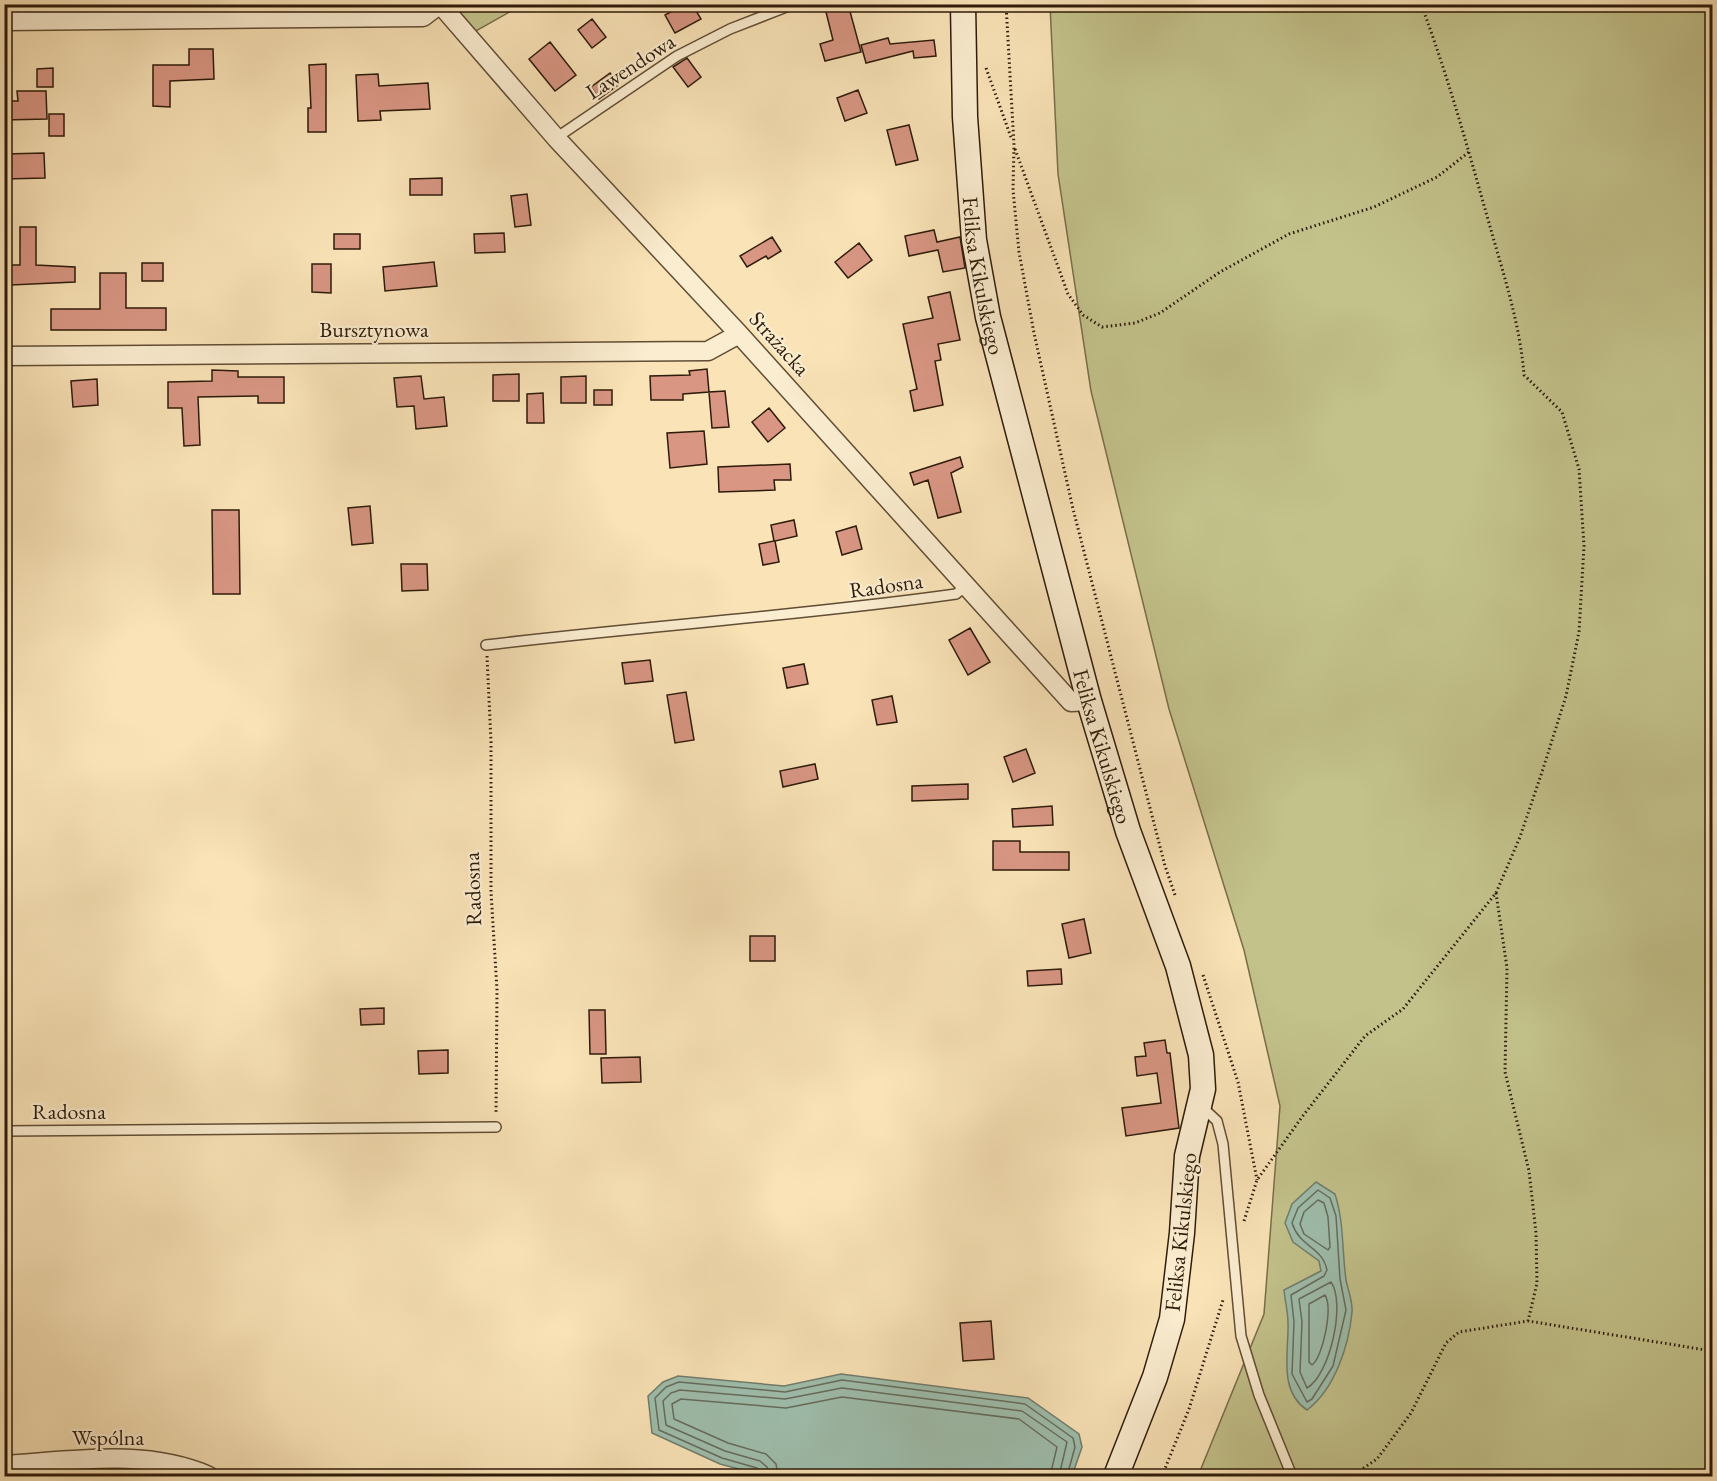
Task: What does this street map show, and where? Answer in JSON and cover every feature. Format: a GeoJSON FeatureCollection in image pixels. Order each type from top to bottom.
{"type":"FeatureCollection","features":[{"type":"Feature","properties":{"kind":"main road","name":"Feliksa Kikulskiego"},"geometry":{"type":"LineString","coordinates":[[963,4],[965,117],[974,240],[987,317],[1089,701],[1128,831],[1191,1008],[1201,1054],[1203,1089],[1187,1156],[1182,1233],[1172,1318],[1155,1377],[1116,1476]]}},
{"type":"Feature","properties":{"kind":"street"},"geometry":{"type":"LineString","coordinates":[[4,21],[423,17],[440,4]]}},
{"type":"Feature","properties":{"kind":"street","name":"Strażacka"},"geometry":{"type":"LineString","coordinates":[[440,4],[556,138],[739,334],[1071,702],[1089,701]]}},
{"type":"Feature","properties":{"kind":"street","name":"Bursztynowa"},"geometry":{"type":"LineString","coordinates":[[4,356],[708,351],[739,334]]}},
{"type":"Feature","properties":{"kind":"street","name":"Wspólna"},"geometry":{"type":"LineString","coordinates":[[4,1465],[119,1457],[183,1465],[209,1476]]}},
{"type":"Feature","properties":{"kind":"lane","name":"Lawendowa"},"geometry":{"type":"LineString","coordinates":[[556,138],[677,56],[730,29],[794,4]]}},
{"type":"Feature","properties":{"kind":"lane","name":"Radosna"},"geometry":{"type":"LineString","coordinates":[[486,645],[604,630],[835,611],[956,594],[967,585]]}},
{"type":"Feature","properties":{"kind":"lane"},"geometry":{"type":"LineString","coordinates":[[1200,1104],[1217,1120],[1223,1144],[1241,1336],[1259,1395],[1293,1476]]}},
{"type":"Feature","properties":{"kind":"lane","name":"Radosna"},"geometry":{"type":"LineString","coordinates":[[4,1131],[496,1127]]}},
{"type":"Feature","properties":{"kind":"path"},"geometry":{"type":"LineString","coordinates":[[1006,4],[1014,145],[1012,190],[1034,333],[1074,508],[1165,866],[1177,898]]}},
{"type":"Feature","properties":{"kind":"path"},"geometry":{"type":"LineString","coordinates":[[1243,1223],[1257,1180],[1365,1036],[1403,1009],[1496,893],[1520,837],[1566,696],[1579,632],[1584,546],[1579,469],[1562,412],[1524,375],[1521,344],[1449,79],[1421,4]]}},
{"type":"Feature","properties":{"kind":"path"},"geometry":{"type":"LineString","coordinates":[[983,60],[1068,294],[1083,315],[1102,327],[1135,323],[1160,313],[1220,272],[1289,234],[1374,207],[1437,177],[1469,152]]}},
{"type":"Feature","properties":{"kind":"path","name":"Radosna"},"geometry":{"type":"LineString","coordinates":[[486,645],[491,742],[491,892],[497,990],[496,1127]]}},
{"type":"Feature","properties":{"kind":"path"},"geometry":{"type":"LineString","coordinates":[[1496,893],[1507,968],[1505,1072],[1529,1172],[1536,1233],[1538,1283],[1528,1321]]}},
{"type":"Feature","properties":{"kind":"path"},"geometry":{"type":"LineString","coordinates":[[1200,964],[1238,1082],[1257,1180]]}},
{"type":"Feature","properties":{"kind":"path"},"geometry":{"type":"LineString","coordinates":[[1162,1476],[1193,1398],[1226,1289]]}},
{"type":"Feature","properties":{"kind":"path"},"geometry":{"type":"LineString","coordinates":[[1352,1476],[1377,1459],[1411,1413],[1446,1343],[1459,1332],[1528,1321],[1713,1351]]}},
{"type":"Feature","properties":{"kind":"shaded area"},"geometry":{"type":"Polygon","coordinates":[[[440,5],[522,5],[467,36],[440,5]]]}},
{"type":"Feature","properties":{"kind":"shaded area"},"geometry":{"type":"Polygon","coordinates":[[[1050,5],[1712,5],[1712,1476],[1198,1476],[1264,1314],[1280,1106],[1244,950],[1169,709],[1091,391],[1058,174],[1050,5]]]}},
{"type":"Feature","properties":{"kind":"water"},"geometry":{"type":"Polygon","coordinates":[[[1316,1182],[1335,1194],[1340,1215],[1346,1280],[1352,1312],[1348,1338],[1339,1366],[1317,1401],[1307,1410],[1298,1402],[1289,1382],[1287,1370],[1288,1319],[1284,1290],[1321,1271],[1319,1261],[1293,1242],[1285,1223],[1292,1204],[1316,1182]]]}},
{"type":"Feature","properties":{"kind":"water"},"geometry":{"type":"Polygon","coordinates":[[[841,1374],[1028,1398],[1079,1434],[1082,1447],[1072,1476],[765,1476],[720,1464],[652,1433],[648,1396],[663,1382],[678,1376],[784,1386],[841,1374]]]}},
{"type":"Feature","properties":{"kind":"building"},"geometry":{"type":"Polygon","coordinates":[[[685,4],[692,4],[701,19],[675,33],[665,15],[685,4]]]}},
{"type":"Feature","properties":{"kind":"building"},"geometry":{"type":"Polygon","coordinates":[[[824,4],[848,4],[861,52],[825,61],[820,44],[833,40],[824,4]]]}},
{"type":"Feature","properties":{"kind":"building"},"geometry":{"type":"Polygon","coordinates":[[[592,19],[606,37],[592,48],[578,30],[592,19]]]}},
{"type":"Feature","properties":{"kind":"building"},"geometry":{"type":"Polygon","coordinates":[[[888,38],[890,44],[934,40],[936,56],[914,58],[913,51],[866,63],[861,45],[888,38]]]}},
{"type":"Feature","properties":{"kind":"building"},"geometry":{"type":"Polygon","coordinates":[[[550,42],[576,75],[555,91],[529,59],[550,42]]]}},
{"type":"Feature","properties":{"kind":"building"},"geometry":{"type":"Polygon","coordinates":[[[189,49],[213,49],[214,79],[170,81],[170,107],[153,106],[153,65],[189,65],[189,49]]]}},
{"type":"Feature","properties":{"kind":"building"},"geometry":{"type":"Polygon","coordinates":[[[687,58],[701,77],[688,87],[673,67],[687,58]]]}},
{"type":"Feature","properties":{"kind":"building"},"geometry":{"type":"Polygon","coordinates":[[[326,64],[326,132],[308,132],[308,108],[311,108],[309,65],[326,64]]]}},
{"type":"Feature","properties":{"kind":"building"},"geometry":{"type":"Polygon","coordinates":[[[53,68],[53,87],[37,87],[37,69],[53,68]]]}},
{"type":"Feature","properties":{"kind":"building"},"geometry":{"type":"Polygon","coordinates":[[[610,73],[618,85],[599,99],[591,87],[610,73]]]}},
{"type":"Feature","properties":{"kind":"building"},"geometry":{"type":"Polygon","coordinates":[[[378,74],[379,86],[428,83],[430,109],[380,111],[381,120],[358,121],[356,75],[378,74]]]}},
{"type":"Feature","properties":{"kind":"building"},"geometry":{"type":"Polygon","coordinates":[[[858,90],[867,113],[845,121],[837,98],[858,90]]]}},
{"type":"Feature","properties":{"kind":"building"},"geometry":{"type":"Polygon","coordinates":[[[17,91],[46,91],[47,119],[4,120],[4,101],[18,101],[17,91]]]}},
{"type":"Feature","properties":{"kind":"building"},"geometry":{"type":"Polygon","coordinates":[[[49,114],[64,114],[64,136],[49,136],[49,114]]]}},
{"type":"Feature","properties":{"kind":"building"},"geometry":{"type":"Polygon","coordinates":[[[909,125],[918,160],[896,165],[887,130],[909,125]]]}},
{"type":"Feature","properties":{"kind":"building"},"geometry":{"type":"Polygon","coordinates":[[[44,153],[45,178],[4,179],[4,154],[44,153]]]}},
{"type":"Feature","properties":{"kind":"building"},"geometry":{"type":"Polygon","coordinates":[[[442,178],[442,195],[410,195],[410,179],[442,178]]]}},
{"type":"Feature","properties":{"kind":"building"},"geometry":{"type":"Polygon","coordinates":[[[527,194],[531,225],[515,227],[511,196],[527,194]]]}},
{"type":"Feature","properties":{"kind":"building"},"geometry":{"type":"Polygon","coordinates":[[[20,227],[36,227],[36,265],[75,267],[75,282],[11,285],[11,265],[20,265],[20,227]]]}},
{"type":"Feature","properties":{"kind":"building"},"geometry":{"type":"Polygon","coordinates":[[[934,230],[937,242],[960,237],[965,268],[943,272],[938,250],[909,256],[905,236],[934,230]]]}},
{"type":"Feature","properties":{"kind":"building"},"geometry":{"type":"Polygon","coordinates":[[[504,233],[505,252],[475,253],[474,234],[504,233]]]}},
{"type":"Feature","properties":{"kind":"building"},"geometry":{"type":"Polygon","coordinates":[[[334,234],[360,234],[360,249],[334,249],[334,234]]]}},
{"type":"Feature","properties":{"kind":"building"},"geometry":{"type":"Polygon","coordinates":[[[772,237],[781,251],[768,259],[766,256],[747,267],[740,256],[772,237]]]}},
{"type":"Feature","properties":{"kind":"building"},"geometry":{"type":"Polygon","coordinates":[[[859,243],[872,260],[848,278],[835,262],[859,243]]]}},
{"type":"Feature","properties":{"kind":"building"},"geometry":{"type":"Polygon","coordinates":[[[434,262],[437,286],[385,291],[383,267],[434,262]]]}},
{"type":"Feature","properties":{"kind":"building"},"geometry":{"type":"Polygon","coordinates":[[[142,263],[163,263],[163,281],[142,281],[142,263]]]}},
{"type":"Feature","properties":{"kind":"building"},"geometry":{"type":"Polygon","coordinates":[[[312,264],[331,264],[331,293],[312,292],[312,264]]]}},
{"type":"Feature","properties":{"kind":"building"},"geometry":{"type":"Polygon","coordinates":[[[100,273],[126,273],[126,308],[166,308],[166,330],[51,330],[51,309],[100,309],[100,273]]]}},
{"type":"Feature","properties":{"kind":"building"},"geometry":{"type":"Polygon","coordinates":[[[950,292],[960,340],[938,344],[941,360],[935,361],[943,405],[914,411],[910,391],[917,389],[903,324],[933,318],[928,297],[950,292]]]}},
{"type":"Feature","properties":{"kind":"building"},"geometry":{"type":"Polygon","coordinates":[[[707,369],[709,392],[683,394],[683,400],[651,400],[650,376],[690,375],[689,371],[707,369]]]}},
{"type":"Feature","properties":{"kind":"building"},"geometry":{"type":"Polygon","coordinates":[[[212,370],[238,371],[238,377],[284,377],[284,403],[258,403],[258,396],[198,397],[200,445],[184,446],[182,408],[168,408],[168,382],[212,381],[212,370]]]}},
{"type":"Feature","properties":{"kind":"building"},"geometry":{"type":"Polygon","coordinates":[[[519,374],[519,401],[493,401],[493,375],[519,374]]]}},
{"type":"Feature","properties":{"kind":"building"},"geometry":{"type":"Polygon","coordinates":[[[421,376],[424,399],[444,397],[447,426],[416,429],[414,406],[397,407],[394,378],[421,376]]]}},
{"type":"Feature","properties":{"kind":"building"},"geometry":{"type":"Polygon","coordinates":[[[586,376],[586,403],[561,403],[561,377],[586,376]]]}},
{"type":"Feature","properties":{"kind":"building"},"geometry":{"type":"Polygon","coordinates":[[[97,379],[98,405],[73,407],[71,381],[97,379]]]}},
{"type":"Feature","properties":{"kind":"building"},"geometry":{"type":"Polygon","coordinates":[[[594,390],[612,390],[612,405],[594,405],[594,390]]]}},
{"type":"Feature","properties":{"kind":"building"},"geometry":{"type":"Polygon","coordinates":[[[725,391],[729,427],[712,428],[709,392],[725,391]]]}},
{"type":"Feature","properties":{"kind":"building"},"geometry":{"type":"Polygon","coordinates":[[[543,393],[544,423],[527,423],[527,394],[543,393]]]}},
{"type":"Feature","properties":{"kind":"building"},"geometry":{"type":"Polygon","coordinates":[[[769,408],[785,428],[768,442],[752,422],[769,408]]]}},
{"type":"Feature","properties":{"kind":"building"},"geometry":{"type":"Polygon","coordinates":[[[704,431],[707,464],[670,468],[667,433],[704,431]]]}},
{"type":"Feature","properties":{"kind":"building"},"geometry":{"type":"Polygon","coordinates":[[[960,457],[963,467],[951,473],[961,512],[938,518],[928,480],[914,485],[910,473],[960,457]]]}},
{"type":"Feature","properties":{"kind":"building"},"geometry":{"type":"Polygon","coordinates":[[[790,464],[791,480],[774,480],[775,490],[719,492],[718,467],[790,464]]]}},
{"type":"Feature","properties":{"kind":"building"},"geometry":{"type":"Polygon","coordinates":[[[370,506],[373,543],[352,545],[348,508],[370,506]]]}},
{"type":"Feature","properties":{"kind":"building"},"geometry":{"type":"Polygon","coordinates":[[[212,510],[239,510],[240,594],[213,594],[212,510]]]}},
{"type":"Feature","properties":{"kind":"building"},"geometry":{"type":"Polygon","coordinates":[[[794,520],[797,536],[775,541],[779,562],[763,565],[759,544],[774,541],[771,525],[794,520]]]}},
{"type":"Feature","properties":{"kind":"building"},"geometry":{"type":"Polygon","coordinates":[[[856,526],[862,549],[842,555],[836,532],[856,526]]]}},
{"type":"Feature","properties":{"kind":"building"},"geometry":{"type":"Polygon","coordinates":[[[401,564],[427,564],[428,590],[402,591],[401,564]]]}},
{"type":"Feature","properties":{"kind":"building"},"geometry":{"type":"Polygon","coordinates":[[[970,628],[990,662],[968,675],[949,640],[970,628]]]}},
{"type":"Feature","properties":{"kind":"building"},"geometry":{"type":"Polygon","coordinates":[[[650,660],[653,681],[625,684],[622,663],[650,660]]]}},
{"type":"Feature","properties":{"kind":"building"},"geometry":{"type":"Polygon","coordinates":[[[804,664],[808,684],[787,688],[783,668],[804,664]]]}},
{"type":"Feature","properties":{"kind":"building"},"geometry":{"type":"Polygon","coordinates":[[[686,692],[694,740],[675,743],[667,695],[686,692]]]}},
{"type":"Feature","properties":{"kind":"building"},"geometry":{"type":"Polygon","coordinates":[[[892,696],[897,722],[877,725],[872,700],[892,696]]]}},
{"type":"Feature","properties":{"kind":"building"},"geometry":{"type":"Polygon","coordinates":[[[1026,749],[1035,773],[1013,782],[1004,757],[1026,749]]]}},
{"type":"Feature","properties":{"kind":"building"},"geometry":{"type":"Polygon","coordinates":[[[815,764],[818,779],[783,787],[780,771],[815,764]]]}},
{"type":"Feature","properties":{"kind":"building"},"geometry":{"type":"Polygon","coordinates":[[[968,784],[968,799],[912,801],[912,786],[968,784]]]}},
{"type":"Feature","properties":{"kind":"building"},"geometry":{"type":"Polygon","coordinates":[[[1052,806],[1053,825],[1013,827],[1012,809],[1052,806]]]}},
{"type":"Feature","properties":{"kind":"building"},"geometry":{"type":"Polygon","coordinates":[[[993,841],[1020,841],[1020,852],[1069,852],[1069,870],[993,870],[993,841]]]}},
{"type":"Feature","properties":{"kind":"building"},"geometry":{"type":"Polygon","coordinates":[[[1084,919],[1091,953],[1069,958],[1062,924],[1084,919]]]}},
{"type":"Feature","properties":{"kind":"building"},"geometry":{"type":"Polygon","coordinates":[[[750,936],[775,936],[775,961],[750,961],[750,936]]]}},
{"type":"Feature","properties":{"kind":"building"},"geometry":{"type":"Polygon","coordinates":[[[1061,969],[1062,984],[1028,986],[1027,971],[1061,969]]]}},
{"type":"Feature","properties":{"kind":"building"},"geometry":{"type":"Polygon","coordinates":[[[384,1008],[384,1024],[361,1025],[360,1009],[384,1008]]]}},
{"type":"Feature","properties":{"kind":"building"},"geometry":{"type":"Polygon","coordinates":[[[589,1010],[605,1010],[606,1054],[590,1054],[589,1010]]]}},
{"type":"Feature","properties":{"kind":"building"},"geometry":{"type":"Polygon","coordinates":[[[1165,1040],[1167,1053],[1170,1053],[1179,1128],[1126,1136],[1122,1108],[1161,1103],[1157,1073],[1137,1076],[1135,1057],[1146,1056],[1144,1043],[1165,1040]]]}},
{"type":"Feature","properties":{"kind":"building"},"geometry":{"type":"Polygon","coordinates":[[[448,1050],[448,1073],[419,1074],[418,1051],[448,1050]]]}},
{"type":"Feature","properties":{"kind":"building"},"geometry":{"type":"Polygon","coordinates":[[[640,1057],[641,1082],[602,1083],[601,1058],[640,1057]]]}},
{"type":"Feature","properties":{"kind":"building"},"geometry":{"type":"Polygon","coordinates":[[[991,1321],[994,1359],[963,1361],[960,1323],[991,1321]]]}}]}
